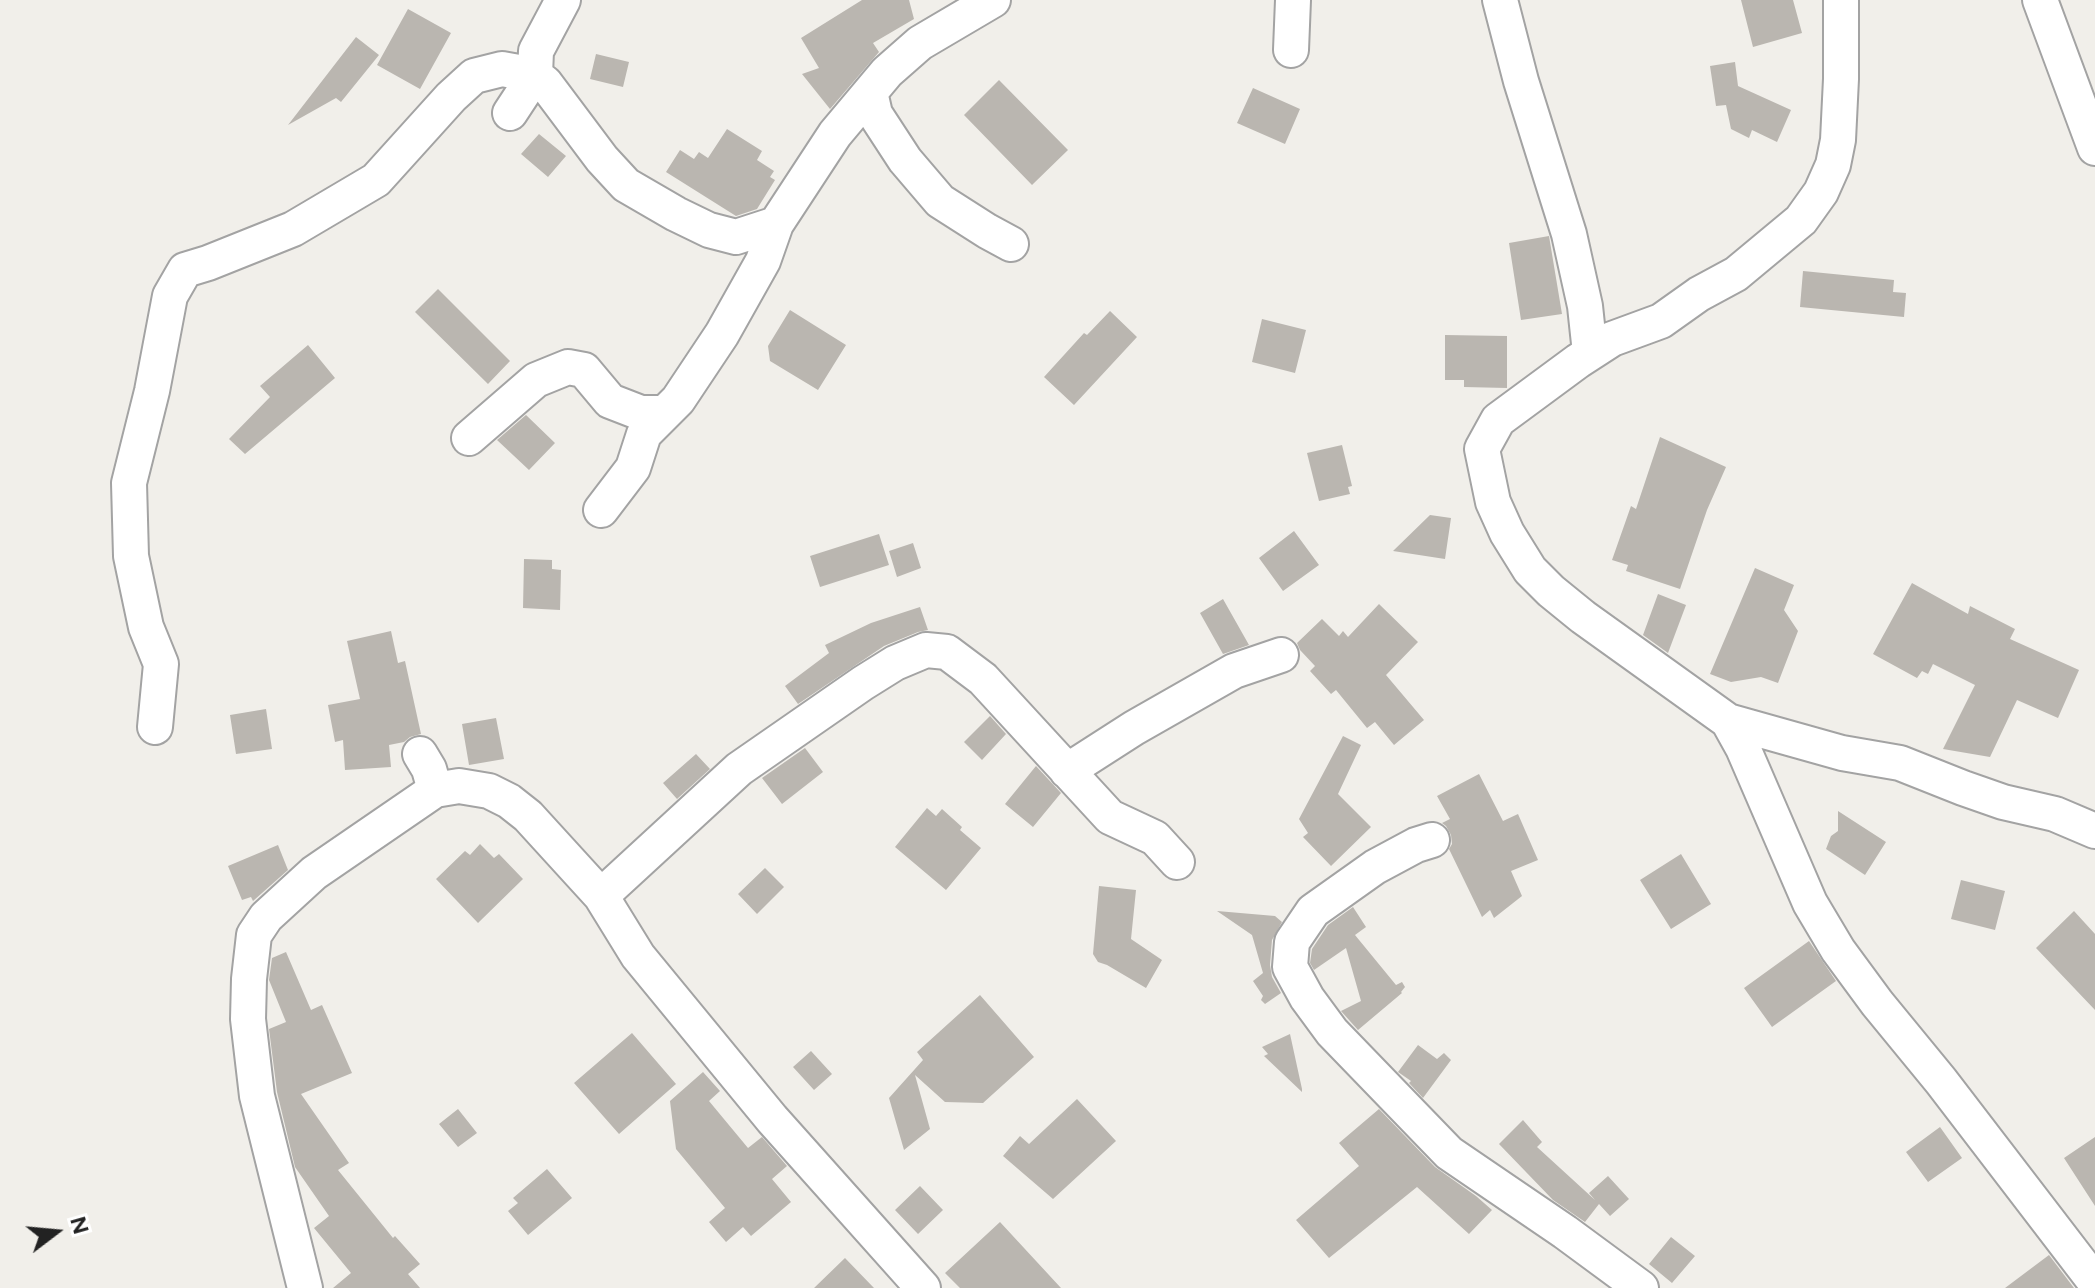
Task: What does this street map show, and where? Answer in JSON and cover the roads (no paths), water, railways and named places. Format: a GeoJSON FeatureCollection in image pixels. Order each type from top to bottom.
{"type":"FeatureCollection","features":[{"type":"Feature","properties":{"kind":"street"},"geometry":{"type":"LineString","coordinates":[[510,113],[535,75],[536,51],[563,0]]}},
{"type":"Feature","properties":{"kind":"street"},"geometry":{"type":"LineString","coordinates":[[601,510],[633,468],[644,434],[678,400],[722,334],[763,261],[776,224],[835,134],[887,72],[920,43],[993,0]]}},
{"type":"Feature","properties":{"kind":"street"},"geometry":{"type":"LineString","coordinates":[[1291,50],[1293,0]]}},
{"type":"Feature","properties":{"kind":"street"},"geometry":{"type":"LineString","coordinates":[[1500,0],[1521,81],[1572,246],[1585,306],[1590,353]]}},
{"type":"Feature","properties":{"kind":"street"},"geometry":{"type":"LineString","coordinates":[[1841,0],[1838,140],[1833,165],[1821,192],[1801,220],[1736,274],[1699,294],[1661,321],[1612,339],[1568,367],[1498,420],[1482,449],[1493,502],[1507,533],[1530,570],[1551,591],[1728,721],[1842,753],[1900,763],[2003,802],[2055,814],[2095,831]]}},
{"type":"Feature","properties":{"kind":"street"},"geometry":{"type":"LineString","coordinates":[[2040,0],[2095,148]]}},
{"type":"Feature","properties":{"kind":"street"},"geometry":{"type":"LineString","coordinates":[[155,727],[161,664],[146,627],[131,556],[129,483],[152,391],[170,296],[185,270],[293,229],[376,180],[474,76],[502,69],[535,75],[545,83],[602,159],[626,185],[676,214],[709,230],[736,237],[776,224]]}},
{"type":"Feature","properties":{"kind":"street"},"geometry":{"type":"LineString","coordinates":[[870,92],[875,114],[905,160],[940,201],[1011,244]]}},
{"type":"Feature","properties":{"kind":"street"},"geometry":{"type":"LineString","coordinates":[[469,438],[536,380],[568,367],[584,370],[610,401],[641,413],[664,413]]}},
{"type":"Feature","properties":{"kind":"street"},"geometry":{"type":"LineString","coordinates":[[601,896],[739,769],[863,683],[895,663],[926,650],[947,652],[983,679],[1110,817],[1155,838],[1177,862]]}},
{"type":"Feature","properties":{"kind":"street"},"geometry":{"type":"LineString","coordinates":[[1067,771],[1134,728],[1234,671],[1281,655]]}},
{"type":"Feature","properties":{"kind":"street"},"geometry":{"type":"LineString","coordinates":[[1728,721],[1810,903],[1838,950],[2095,1282]]}},
{"type":"Feature","properties":{"kind":"street"},"geometry":{"type":"LineString","coordinates":[[420,754],[429,769],[435,790]]}},
{"type":"Feature","properties":{"kind":"street"},"geometry":{"type":"LineString","coordinates":[[305,1288],[257,1096],[248,1019],[254,935],[266,917],[314,873],[435,790],[459,786],[489,791],[528,816],[601,896],[638,956],[772,1119],[923,1288]]}},
{"type":"Feature","properties":{"kind":"street"},"geometry":{"type":"LineString","coordinates":[[1432,840],[1375,867],[1313,911],[1292,942],[1290,967],[1307,998],[1332,1032],[1449,1153],[1641,1288]]}}]}
